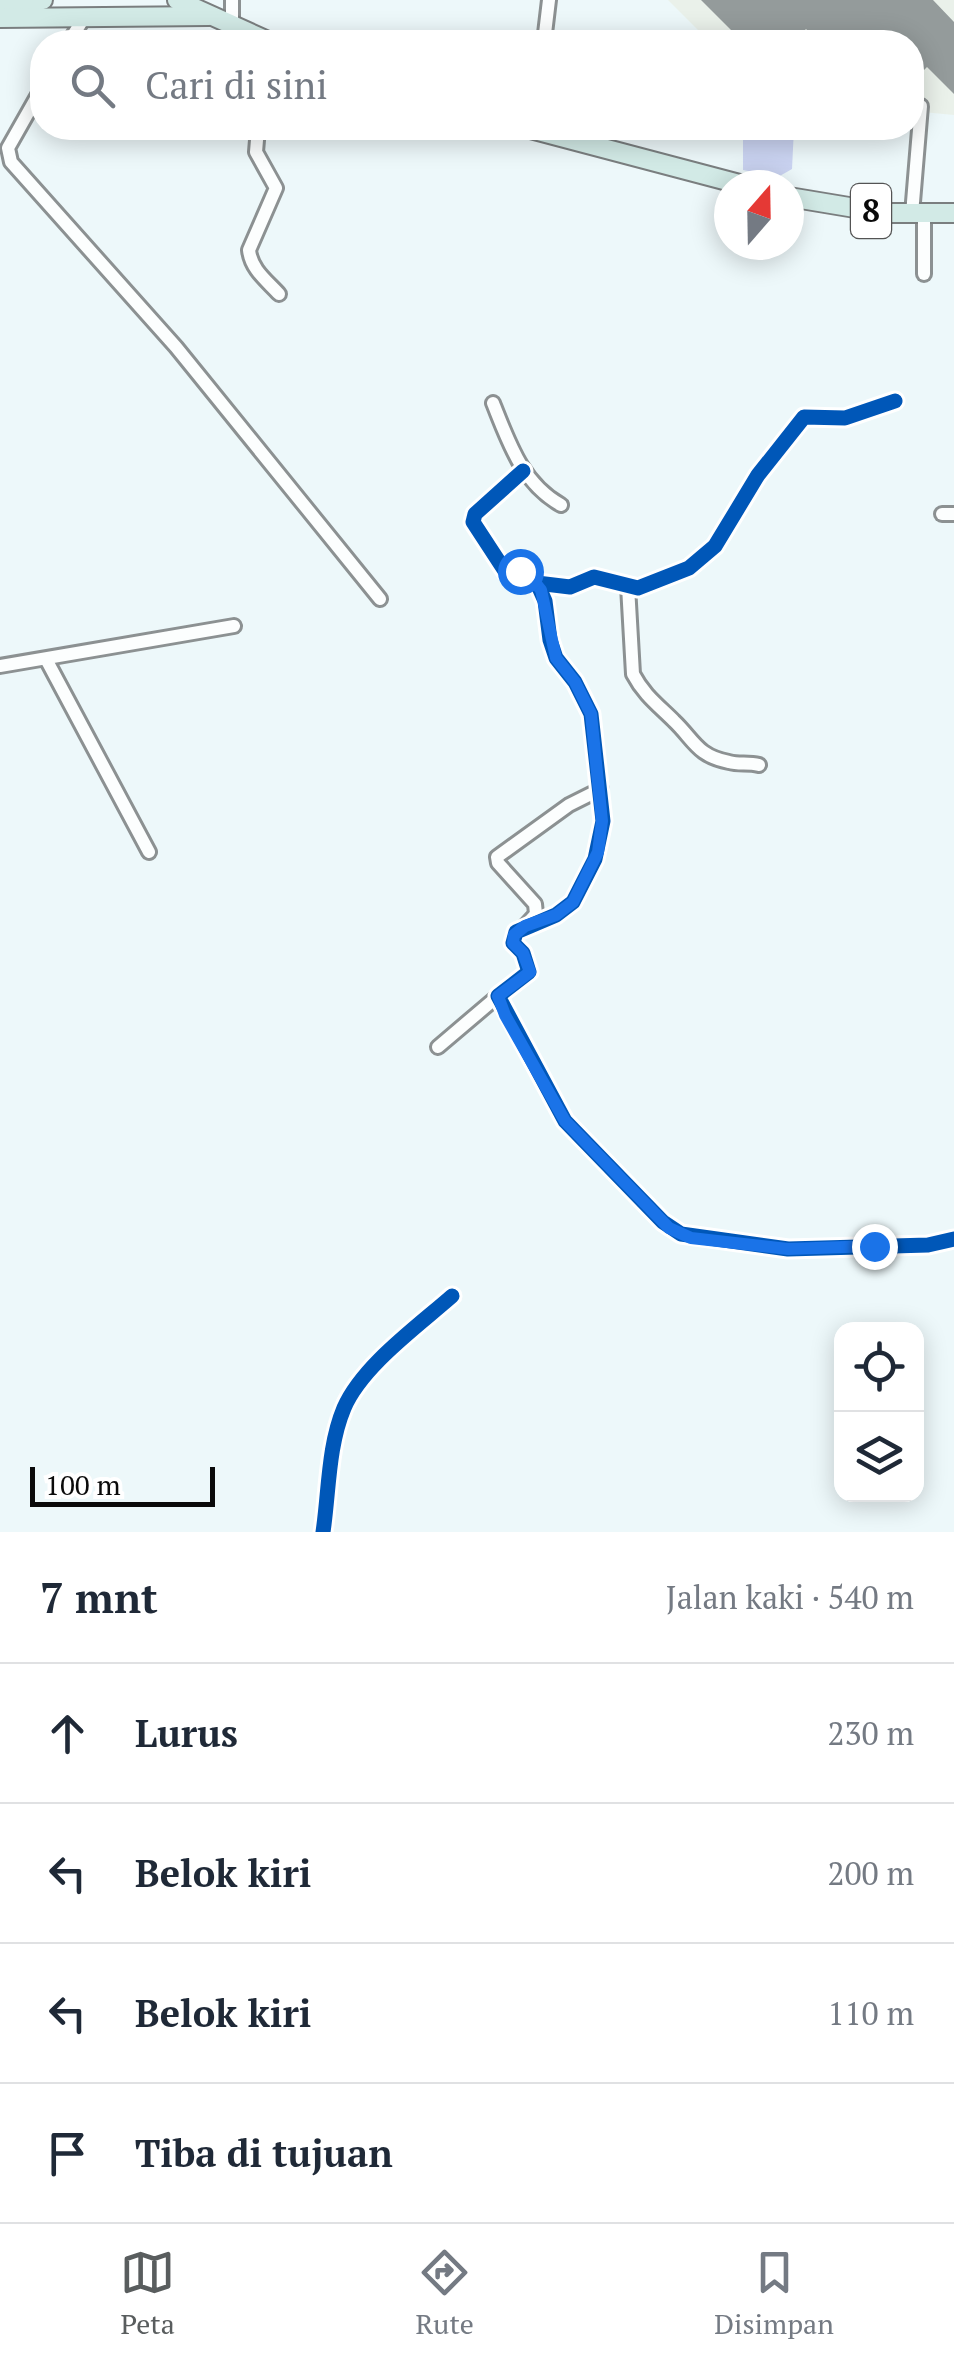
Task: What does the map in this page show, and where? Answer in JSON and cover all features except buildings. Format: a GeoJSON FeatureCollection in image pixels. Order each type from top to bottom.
{"type":"FeatureCollection","features":[{"type":"Feature","properties":{"kind":"highway"},"geometry":{"type":"LineString","coordinates":[[4,5],[43,0]]}},
{"type":"Feature","properties":{"kind":"highway"},"geometry":{"type":"LineString","coordinates":[[177,0],[244,30]]}},
{"type":"Feature","properties":{"kind":"highway"},"geometry":{"type":"LineString","coordinates":[[4,5],[209,16]]}},
{"type":"Feature","properties":{"kind":"highway"},"geometry":{"type":"LineString","coordinates":[[576,140],[714,177]]}},
{"type":"Feature","properties":{"kind":"highway","name":"8"},"geometry":{"type":"LineString","coordinates":[[804,200],[849,209],[954,213]]}},
{"type":"Feature","properties":{"kind":"street"},"geometry":{"type":"LineString","coordinates":[[232,0],[232,24]]}},
{"type":"Feature","properties":{"kind":"street"},"geometry":{"type":"LineString","coordinates":[[545,30],[549,0]]}},
{"type":"Feature","properties":{"kind":"street"},"geometry":{"type":"LineString","coordinates":[[30,110],[4,157],[209,386],[380,599]]}},
{"type":"Feature","properties":{"kind":"street"},"geometry":{"type":"LineString","coordinates":[[257,140],[256,152],[276,188],[249,250],[250,257],[253,267],[279,294]]}},
{"type":"Feature","properties":{"kind":"street"},"geometry":{"type":"LineString","coordinates":[[919,140],[918,214],[924,274]]}},
{"type":"Feature","properties":{"kind":"street"},"geometry":{"type":"LineString","coordinates":[[537,583],[570,587],[594,577],[628,586],[647,586],[704,558],[758,475],[804,417],[845,418],[895,401]]}},
{"type":"Feature","properties":{"kind":"street"},"geometry":{"type":"LineString","coordinates":[[493,403],[523,471],[540,492],[562,505]]}},
{"type":"Feature","properties":{"kind":"street"},"geometry":{"type":"LineString","coordinates":[[523,471],[473,518],[504,571],[524,572],[537,583],[545,601],[556,658],[575,682],[591,714],[600,789],[600,842],[579,892],[561,912],[525,926]]}},
{"type":"Feature","properties":{"kind":"street"},"geometry":{"type":"LineString","coordinates":[[628,586],[633,674],[639,686],[692,745],[730,763],[759,765]]}},
{"type":"Feature","properties":{"kind":"street"},"geometry":{"type":"LineString","coordinates":[[0,666],[234,626]]}},
{"type":"Feature","properties":{"kind":"street"},"geometry":{"type":"LineString","coordinates":[[46,659],[149,852]]}},
{"type":"Feature","properties":{"kind":"street"},"geometry":{"type":"LineString","coordinates":[[438,1047],[530,972],[523,953],[513,943],[514,935],[536,914],[535,904],[497,857],[569,805],[600,789]]}},
{"type":"Feature","properties":{"kind":"street"},"geometry":{"type":"LineString","coordinates":[[498,996],[565,1121],[662,1222],[681,1234],[788,1249],[928,1245],[954,1240]]}},
{"type":"Feature","properties":{"kind":"street"},"geometry":{"type":"LineString","coordinates":[[322,1532],[338,1429],[350,1397],[376,1365],[452,1296]]}},
{"type":"Feature","properties":{"kind":"shaded area"},"geometry":{"type":"Polygon","coordinates":[[[668,0],[954,0],[954,115],[924,112],[924,30],[698,30],[668,0]]]}},
{"type":"Feature","properties":{"kind":"shaded area"},"geometry":{"type":"Polygon","coordinates":[[[743,140],[793,140],[792,169],[743,170],[743,140]]]}},
{"type":"Feature","properties":{"kind":"cycle path"},"geometry":{"type":"LineString","coordinates":[[537,583],[570,587],[594,577],[638,588],[689,568],[715,546],[758,475],[804,417],[845,418],[895,401]]}},
{"type":"Feature","properties":{"kind":"cycle path"},"geometry":{"type":"LineString","coordinates":[[523,471],[475,514],[473,522],[505,571],[524,572],[537,583],[545,601],[556,658],[575,682],[591,714],[603,821],[595,859],[573,902],[556,915],[516,932],[513,943],[523,953],[529,972],[498,996],[565,1121],[663,1222],[681,1234],[788,1249],[928,1245],[954,1239]]}},
{"type":"Feature","properties":{"kind":"cycle path"},"geometry":{"type":"LineString","coordinates":[[323,1532],[335,1438],[352,1392],[392,1347],[452,1296]]}},
{"type":"Feature","properties":{"kind":"route"},"geometry":{"type":"LineString","coordinates":[[520,571],[528,574],[541,590],[556,658],[575,682],[591,714],[602,833],[595,859],[568,908],[520,928],[514,935],[513,943],[523,953],[530,972],[498,996],[505,1015],[565,1121],[669,1228],[691,1238],[788,1249],[874,1246]]}}]}
